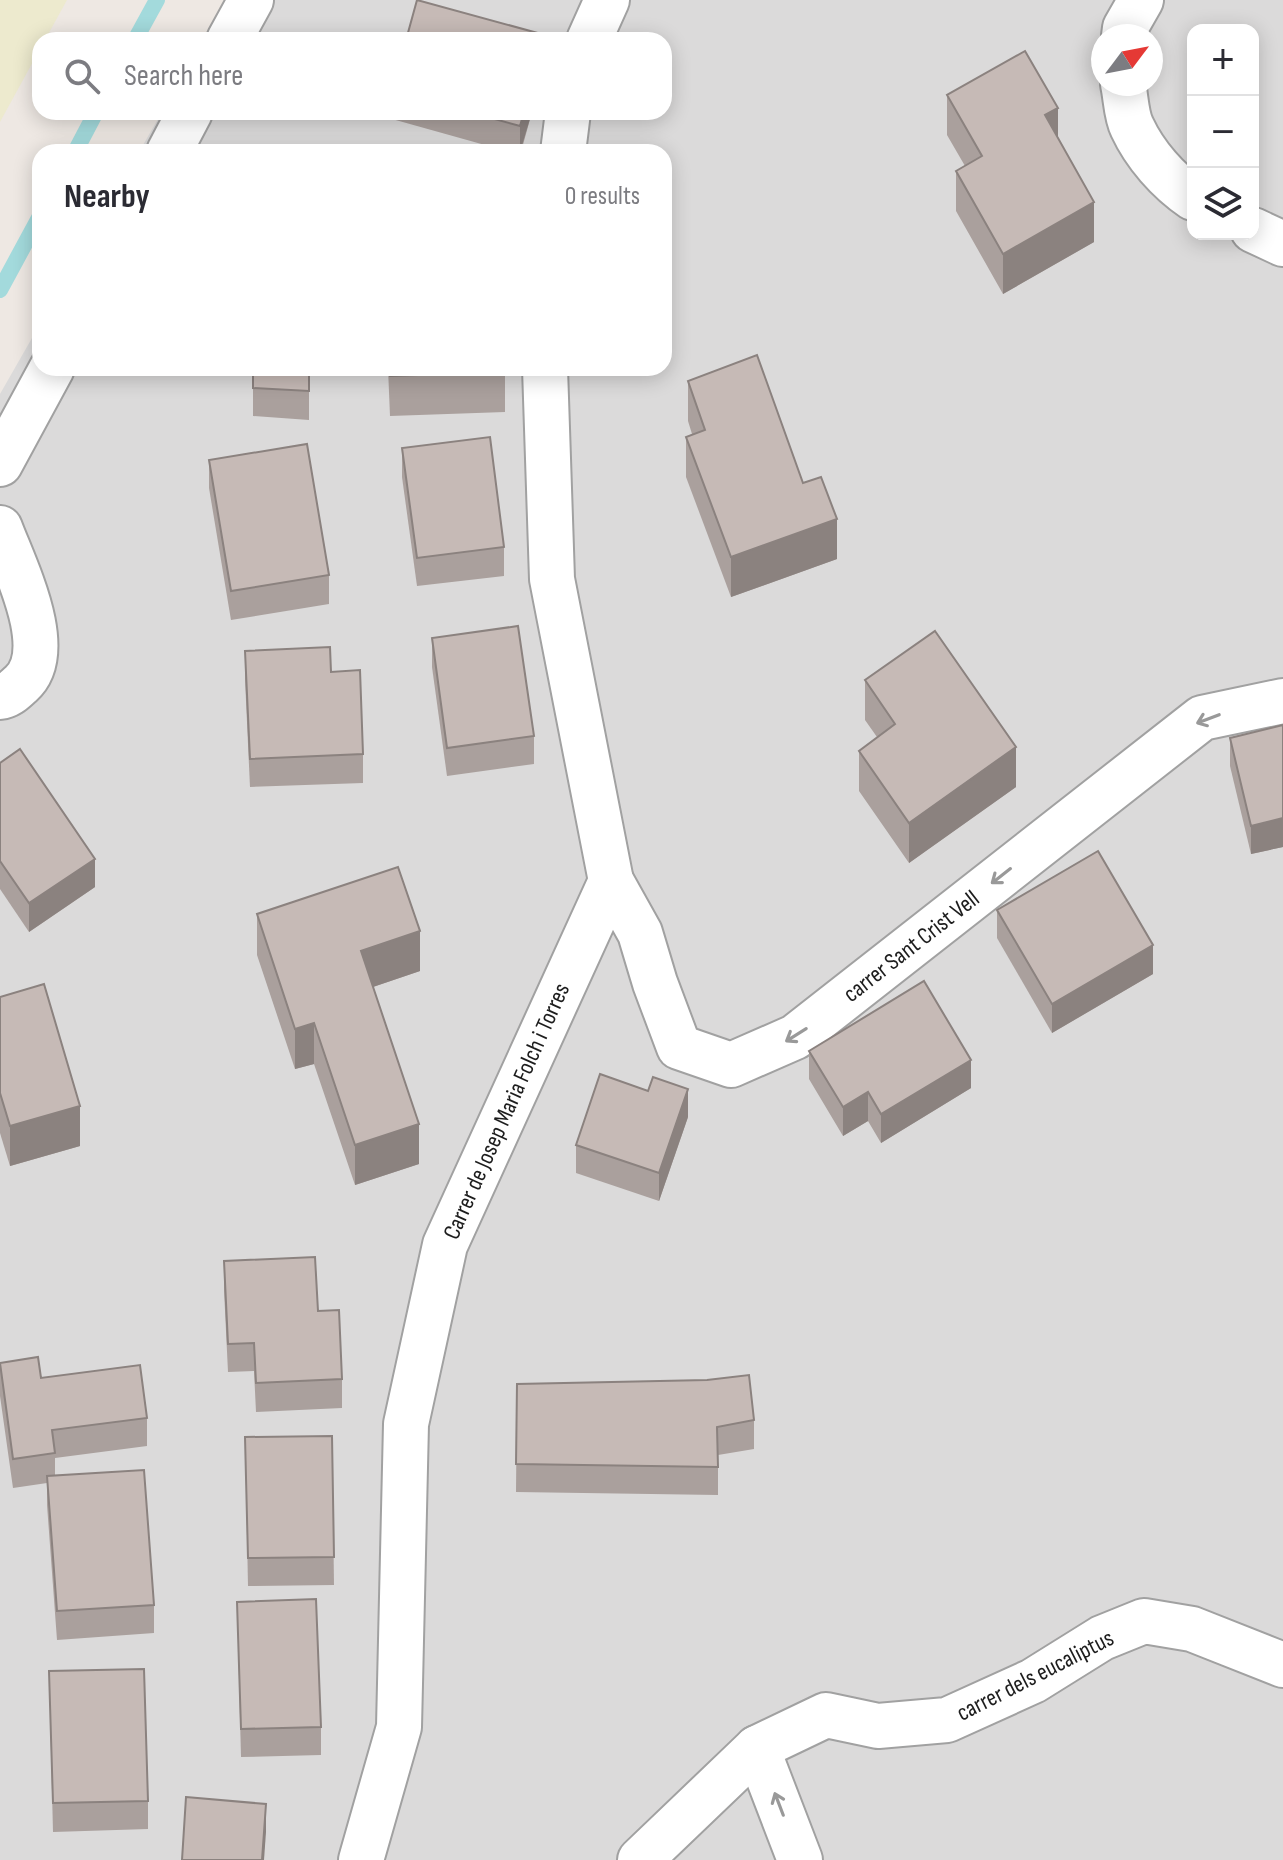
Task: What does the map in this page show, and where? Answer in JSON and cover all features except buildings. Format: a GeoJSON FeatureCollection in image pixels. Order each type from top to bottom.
{"type":"FeatureCollection","features":[{"type":"Feature","properties":{"kind":"street"},"geometry":{"type":"LineString","coordinates":[[233,32],[251,0]]}},
{"type":"Feature","properties":{"kind":"street"},"geometry":{"type":"LineString","coordinates":[[593,32],[607,0]]}},
{"type":"Feature","properties":{"kind":"street"},"geometry":{"type":"LineString","coordinates":[[1127,24],[1141,0]]}},
{"type":"Feature","properties":{"kind":"street"},"geometry":{"type":"LineString","coordinates":[[1125,96],[1131,126],[1158,167],[1187,194]]}},
{"type":"Feature","properties":{"kind":"street"},"geometry":{"type":"LineString","coordinates":[[173,144],[186,120]]}},
{"type":"Feature","properties":{"kind":"street"},"geometry":{"type":"LineString","coordinates":[[564,144],[567,120]]}},
{"type":"Feature","properties":{"kind":"street"},"geometry":{"type":"LineString","coordinates":[[1259,233],[1283,244]]}},
{"type":"Feature","properties":{"kind":"street"},"geometry":{"type":"LineString","coordinates":[[0,464],[48,376]]}},
{"type":"Feature","properties":{"kind":"street"},"geometry":{"type":"LineString","coordinates":[[545,376],[552,579],[611,881]]}},
{"type":"Feature","properties":{"kind":"street"},"geometry":{"type":"LineString","coordinates":[[0,528],[34,619],[35,654],[30,676],[7,696],[0,697]]}},
{"type":"Feature","properties":{"kind":"street","name":"carrer Sant Crist Vell"},"geometry":{"type":"LineString","coordinates":[[611,881],[640,933],[679,1047],[731,1065],[795,1037],[1202,718],[1283,701]]}},
{"type":"Feature","properties":{"kind":"street","name":"Carrer de Josep Maria Folch i Torres"},"geometry":{"type":"LineString","coordinates":[[361,1860],[399,1727],[406,1424],[445,1245],[611,881]]}},
{"type":"Feature","properties":{"kind":"street","name":"carrer dels eucaliptus"},"geometry":{"type":"LineString","coordinates":[[640,1860],[757,1748],[826,1715],[878,1726],[947,1720],[1033,1681],[1102,1638],[1144,1621],[1192,1629],[1283,1665]]}},
{"type":"Feature","properties":{"kind":"street"},"geometry":{"type":"LineString","coordinates":[[757,1748],[800,1860]]}},
{"type":"Feature","properties":{"kind":"shaded area"},"geometry":{"type":"Polygon","coordinates":[[[0,0],[67,0],[49,32],[32,32],[32,64],[0,122],[0,0]]]}},
{"type":"Feature","properties":{"kind":"shaded area"},"geometry":{"type":"Polygon","coordinates":[[[226,0],[1283,0],[1283,1860],[0,1860],[0,394],[32,338],[32,376],[672,376],[672,144],[144,144],[157,120],[672,120],[672,32],[208,32],[226,0]]]}},
{"type":"Feature","properties":{"kind":"waterway"},"geometry":{"type":"LineString","coordinates":[[139,32],[157,0]]}},
{"type":"Feature","properties":{"kind":"waterway"},"geometry":{"type":"LineString","coordinates":[[79,144],[92,120]]}},
{"type":"Feature","properties":{"kind":"waterway"},"geometry":{"type":"LineString","coordinates":[[0,290],[32,231]]}}]}
